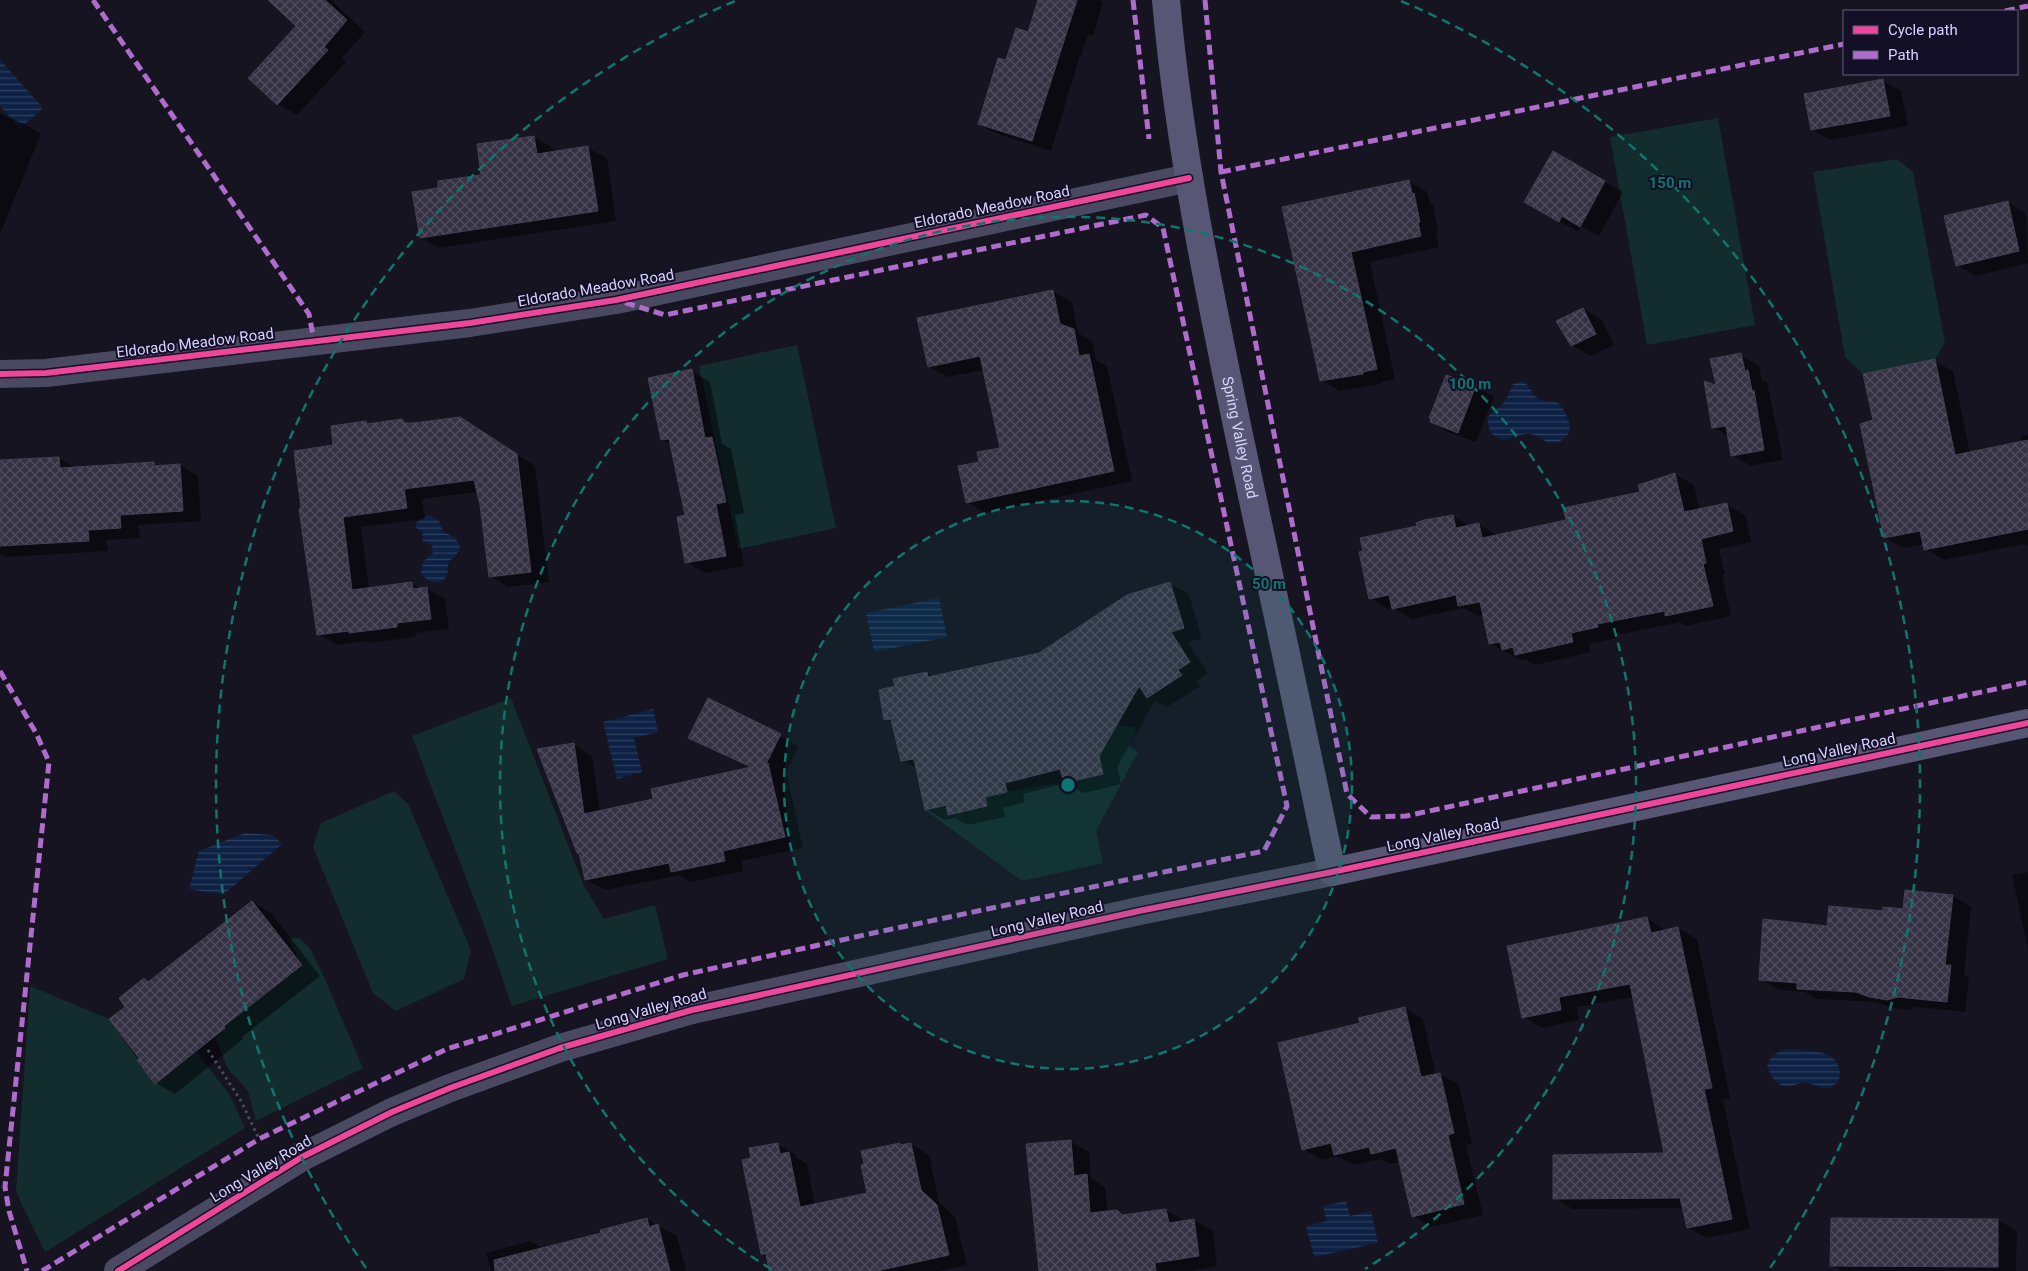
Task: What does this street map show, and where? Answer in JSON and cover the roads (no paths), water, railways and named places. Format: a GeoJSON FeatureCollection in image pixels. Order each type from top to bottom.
{"type":"FeatureCollection","features":[{"type":"Feature","properties":{"kind":"street","name":"Spring Valley Road"},"geometry":{"type":"LineString","coordinates":[[1166,0],[1171,58],[1189,178],[1220,342],[1332,872]]}},
{"type":"Feature","properties":{"kind":"street","name":"Eldorado Meadow Road"},"geometry":{"type":"LineString","coordinates":[[0,374],[46,373],[470,323],[616,300],[1189,178]]}},
{"type":"Feature","properties":{"kind":"street","name":"Long Valley Road"},"geometry":{"type":"LineString","coordinates":[[118,1271],[302,1157],[392,1112],[450,1088],[560,1048],[692,1010],[1139,911],[1332,872],[2028,723]]}},
{"type":"Feature","properties":{"kind":"water"},"geometry":{"type":"Polygon","coordinates":[[[0,60],[43,108],[20,128],[0,106],[0,60]]]}},
{"type":"Feature","properties":{"kind":"water"},"geometry":{"type":"Polygon","coordinates":[[[1522,381],[1528,385],[1539,399],[1558,402],[1563,409],[1568,419],[1570,432],[1561,441],[1551,443],[1533,434],[1502,439],[1491,433],[1488,421],[1490,414],[1505,401],[1513,384],[1522,381]]]}},
{"type":"Feature","properties":{"kind":"water"},"geometry":{"type":"Polygon","coordinates":[[[427,516],[438,520],[443,532],[455,537],[460,547],[456,556],[449,561],[446,577],[440,582],[433,582],[421,573],[423,562],[433,553],[433,550],[431,544],[423,541],[422,533],[416,528],[416,523],[427,516]]]}},
{"type":"Feature","properties":{"kind":"water"},"geometry":{"type":"Polygon","coordinates":[[[939,598],[947,637],[874,652],[866,613],[939,598]]]}},
{"type":"Feature","properties":{"kind":"water"},"geometry":{"type":"Polygon","coordinates":[[[653,709],[658,732],[634,738],[642,772],[617,779],[603,722],[653,709]]]}},
{"type":"Feature","properties":{"kind":"water"},"geometry":{"type":"Polygon","coordinates":[[[245,833],[272,835],[282,844],[223,895],[189,889],[199,851],[245,833]]]}},
{"type":"Feature","properties":{"kind":"water"},"geometry":{"type":"Polygon","coordinates":[[[1790,1049],[1820,1052],[1828,1055],[1837,1063],[1839,1069],[1839,1079],[1836,1084],[1825,1088],[1806,1083],[1789,1086],[1776,1082],[1767,1064],[1776,1054],[1790,1049]]]}},
{"type":"Feature","properties":{"kind":"water"},"geometry":{"type":"Polygon","coordinates":[[[1346,1201],[1350,1216],[1371,1211],[1378,1243],[1314,1257],[1306,1226],[1327,1221],[1323,1206],[1346,1201]]]}}]}
